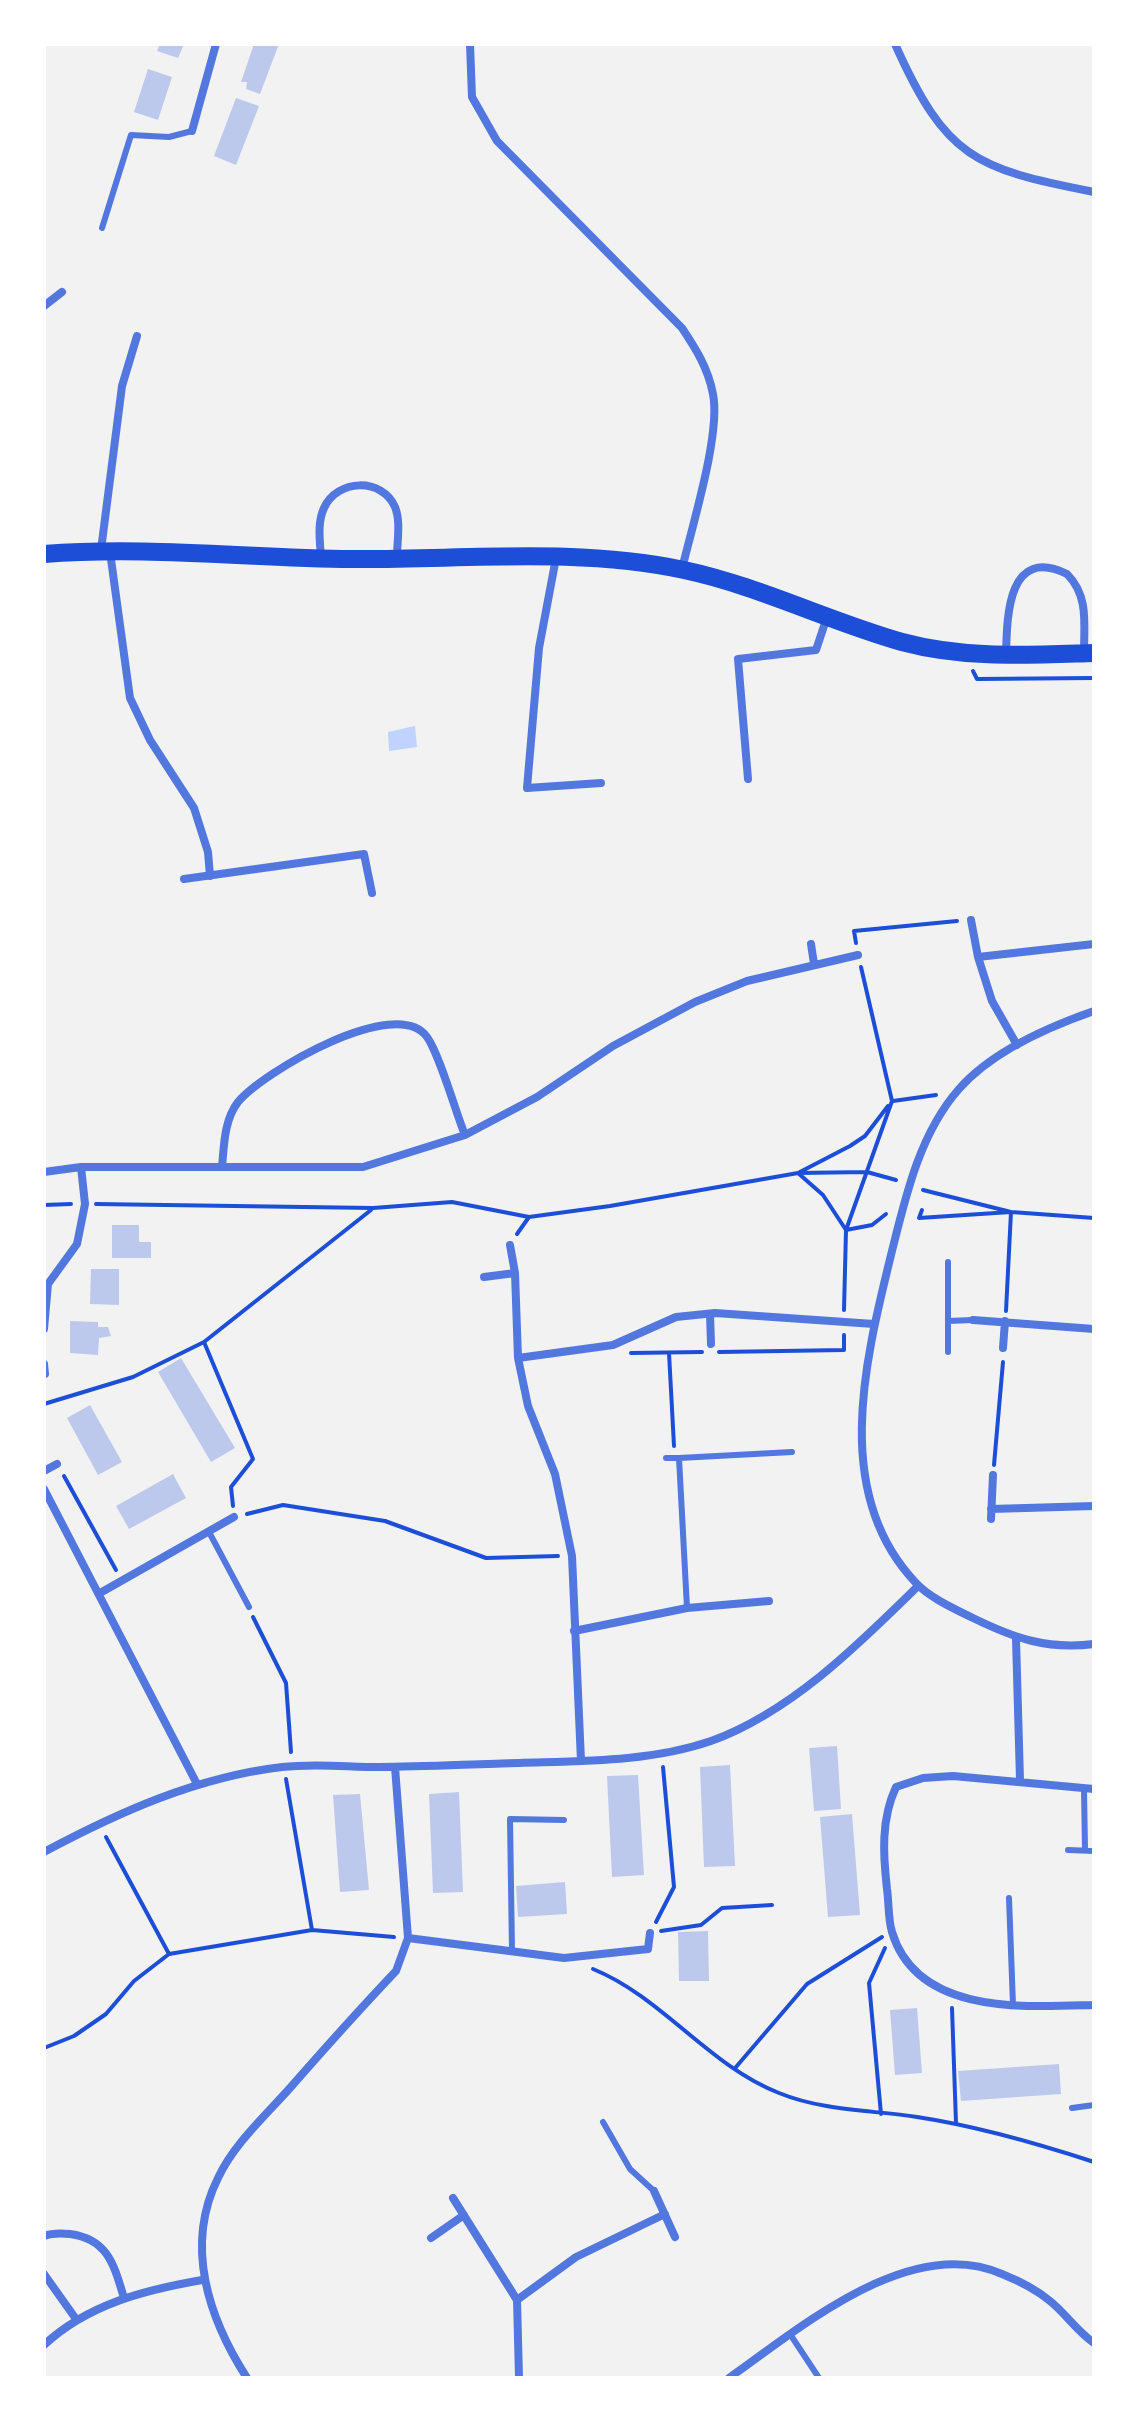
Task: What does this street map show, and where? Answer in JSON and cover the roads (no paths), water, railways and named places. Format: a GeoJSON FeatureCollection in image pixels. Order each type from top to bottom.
{"type":"FeatureCollection","features":[{"type":"Feature","properties":{"kind":"highway"},"geometry":{"type":"LineString","coordinates":[[44,554],[105,551],[396,559],[556,557],[682,570],[902,642],[1006,656],[1089,653]]}},
{"type":"Feature","properties":{"kind":"street"},"geometry":{"type":"LineString","coordinates":[[192,131],[216,44]]}},
{"type":"Feature","properties":{"kind":"street"},"geometry":{"type":"LineString","coordinates":[[470,44],[472,97],[497,141],[682,328],[703,359],[714,396],[710,441],[682,570]]}},
{"type":"Feature","properties":{"kind":"street"},"geometry":{"type":"LineString","coordinates":[[895,44],[936,124],[977,160],[1027,179],[1094,192]]}},
{"type":"Feature","properties":{"kind":"street"},"geometry":{"type":"LineString","coordinates":[[44,306],[62,292]]}},
{"type":"Feature","properties":{"kind":"street"},"geometry":{"type":"LineString","coordinates":[[137,336],[122,386],[105,551],[130,698],[150,740],[194,808],[208,852],[210,876]]}},
{"type":"Feature","properties":{"kind":"street"},"geometry":{"type":"LineString","coordinates":[[321,558],[322,511],[329,498],[355,485],[380,490],[396,508],[396,559]]}},
{"type":"Feature","properties":{"kind":"street"},"geometry":{"type":"LineString","coordinates":[[556,557],[539,648],[527,788],[601,783]]}},
{"type":"Feature","properties":{"kind":"street"},"geometry":{"type":"LineString","coordinates":[[1006,656],[1009,599],[1015,585],[1027,572],[1037,568],[1067,574],[1081,590],[1089,653]]}},
{"type":"Feature","properties":{"kind":"street"},"geometry":{"type":"LineString","coordinates":[[748,779],[738,659],[816,650],[828,616]]}},
{"type":"Feature","properties":{"kind":"street"},"geometry":{"type":"LineString","coordinates":[[184,879],[364,854],[372,893]]}},
{"type":"Feature","properties":{"kind":"street"},"geometry":{"type":"LineString","coordinates":[[971,920],[978,957],[992,1001],[1017,1045]]}},
{"type":"Feature","properties":{"kind":"street"},"geometry":{"type":"LineString","coordinates":[[811,944],[814,964]]}},
{"type":"Feature","properties":{"kind":"street"},"geometry":{"type":"LineString","coordinates":[[978,957],[1094,944]]}},
{"type":"Feature","properties":{"kind":"street"},"geometry":{"type":"LineString","coordinates":[[44,1172],[81,1167],[363,1167],[465,1135],[537,1097],[613,1046],[695,1002],[747,981],[858,955]]}},
{"type":"Feature","properties":{"kind":"street"},"geometry":{"type":"LineString","coordinates":[[1094,1011],[1017,1045],[958,1090],[916,1161],[874,1324],[862,1413],[863,1477],[875,1517],[903,1568],[918,1586],[1016,1639],[1070,1647],[1094,1644]]}},
{"type":"Feature","properties":{"kind":"street"},"geometry":{"type":"LineString","coordinates":[[222,1167],[226,1130],[236,1105],[256,1083],[278,1067],[372,1026],[411,1027],[427,1036],[465,1135]]}},
{"type":"Feature","properties":{"kind":"street"},"geometry":{"type":"LineString","coordinates":[[44,1329],[48,1284],[77,1244],[85,1204],[81,1167]]}},
{"type":"Feature","properties":{"kind":"street"},"geometry":{"type":"LineString","coordinates":[[510,1245],[515,1273],[518,1358],[528,1406],[555,1474],[572,1556],[581,1761]]}},
{"type":"Feature","properties":{"kind":"street"},"geometry":{"type":"LineString","coordinates":[[484,1277],[515,1273]]}},
{"type":"Feature","properties":{"kind":"street"},"geometry":{"type":"LineString","coordinates":[[518,1358],[613,1345],[676,1317],[710,1314],[874,1324]]}},
{"type":"Feature","properties":{"kind":"street"},"geometry":{"type":"LineString","coordinates":[[710,1314],[711,1344]]}},
{"type":"Feature","properties":{"kind":"street"},"geometry":{"type":"LineString","coordinates":[[973,1320],[1094,1329]]}},
{"type":"Feature","properties":{"kind":"street"},"geometry":{"type":"LineString","coordinates":[[1003,1348],[1005,1321]]}},
{"type":"Feature","properties":{"kind":"street"},"geometry":{"type":"LineString","coordinates":[[44,1364],[45,1374]]}},
{"type":"Feature","properties":{"kind":"street"},"geometry":{"type":"LineString","coordinates":[[44,1471],[57,1464]]}},
{"type":"Feature","properties":{"kind":"street"},"geometry":{"type":"LineString","coordinates":[[991,1519],[993,1475]]}},
{"type":"Feature","properties":{"kind":"street"},"geometry":{"type":"LineString","coordinates":[[44,1489],[197,1784]]}},
{"type":"Feature","properties":{"kind":"street"},"geometry":{"type":"LineString","coordinates":[[991,1509],[1094,1506]]}},
{"type":"Feature","properties":{"kind":"street"},"geometry":{"type":"LineString","coordinates":[[100,1593],[234,1517]]}},
{"type":"Feature","properties":{"kind":"street"},"geometry":{"type":"LineString","coordinates":[[44,1852],[99,1823],[197,1784],[288,1766],[395,1767],[581,1761],[662,1753],[712,1740],[758,1719],[805,1688],[918,1586]]}},
{"type":"Feature","properties":{"kind":"street"},"geometry":{"type":"LineString","coordinates":[[574,1631],[687,1608],[769,1601]]}},
{"type":"Feature","properties":{"kind":"street"},"geometry":{"type":"LineString","coordinates":[[1016,1639],[1020,1780]]}},
{"type":"Feature","properties":{"kind":"street"},"geometry":{"type":"LineString","coordinates":[[247,2378],[224,2343],[202,2280],[203,2228],[217,2179],[238,2146],[396,1971],[408,1938],[395,1767]]}},
{"type":"Feature","properties":{"kind":"street"},"geometry":{"type":"LineString","coordinates":[[1089,1789],[953,1776],[923,1778],[896,1787],[885,1809],[885,1866],[892,1931],[907,1963],[927,1984],[952,1994],[1013,2005],[1094,2005]]}},
{"type":"Feature","properties":{"kind":"street"},"geometry":{"type":"LineString","coordinates":[[408,1938],[564,1958],[648,1949],[650,1933]]}},
{"type":"Feature","properties":{"kind":"street"},"geometry":{"type":"LineString","coordinates":[[654,2191],[675,2237]]}},
{"type":"Feature","properties":{"kind":"street"},"geometry":{"type":"LineString","coordinates":[[453,2198],[517,2300],[519,2378]]}},
{"type":"Feature","properties":{"kind":"street"},"geometry":{"type":"LineString","coordinates":[[517,2300],[576,2257],[665,2214]]}},
{"type":"Feature","properties":{"kind":"street"},"geometry":{"type":"LineString","coordinates":[[431,2238],[464,2215]]}},
{"type":"Feature","properties":{"kind":"street"},"geometry":{"type":"LineString","coordinates":[[44,2236],[63,2233],[97,2241],[108,2252],[124,2298]]}},
{"type":"Feature","properties":{"kind":"street"},"geometry":{"type":"LineString","coordinates":[[729,2378],[829,2306],[894,2275],[946,2264],[1000,2272],[1048,2299],[1094,2343]]}},
{"type":"Feature","properties":{"kind":"street"},"geometry":{"type":"LineString","coordinates":[[44,2274],[76,2319]]}},
{"type":"Feature","properties":{"kind":"street"},"geometry":{"type":"LineString","coordinates":[[44,2345],[76,2319],[124,2298],[202,2280]]}},
{"type":"Feature","properties":{"kind":"lane"},"geometry":{"type":"LineString","coordinates":[[102,228],[131,135],[169,137],[192,131]]}},
{"type":"Feature","properties":{"kind":"lane"},"geometry":{"type":"LineString","coordinates":[[948,1262],[948,1352]]}},
{"type":"Feature","properties":{"kind":"lane"},"geometry":{"type":"LineString","coordinates":[[948,1321],[973,1320]]}},
{"type":"Feature","properties":{"kind":"lane"},"geometry":{"type":"LineString","coordinates":[[666,1458],[792,1452]]}},
{"type":"Feature","properties":{"kind":"lane"},"geometry":{"type":"LineString","coordinates":[[677,1458],[687,1608]]}},
{"type":"Feature","properties":{"kind":"lane"},"geometry":{"type":"LineString","coordinates":[[209,1532],[249,1607]]}},
{"type":"Feature","properties":{"kind":"lane"},"geometry":{"type":"LineString","coordinates":[[1085,1850],[1089,1789]]}},
{"type":"Feature","properties":{"kind":"lane"},"geometry":{"type":"LineString","coordinates":[[512,1952],[510,1819],[564,1820]]}},
{"type":"Feature","properties":{"kind":"lane"},"geometry":{"type":"LineString","coordinates":[[1068,1850],[1094,1851]]}},
{"type":"Feature","properties":{"kind":"lane"},"geometry":{"type":"LineString","coordinates":[[1009,1898],[1013,2005]]}},
{"type":"Feature","properties":{"kind":"lane"},"geometry":{"type":"LineString","coordinates":[[1072,2108],[1094,2105]]}},
{"type":"Feature","properties":{"kind":"lane"},"geometry":{"type":"LineString","coordinates":[[603,2122],[630,2169],[654,2191]]}},
{"type":"Feature","properties":{"kind":"lane"},"geometry":{"type":"LineString","coordinates":[[790,2334],[819,2378]]}},
{"type":"Feature","properties":{"kind":"water"},"geometry":{"type":"Polygon","coordinates":[[[415,726],[417,747],[389,751],[388,732],[415,726]]]}}]}
